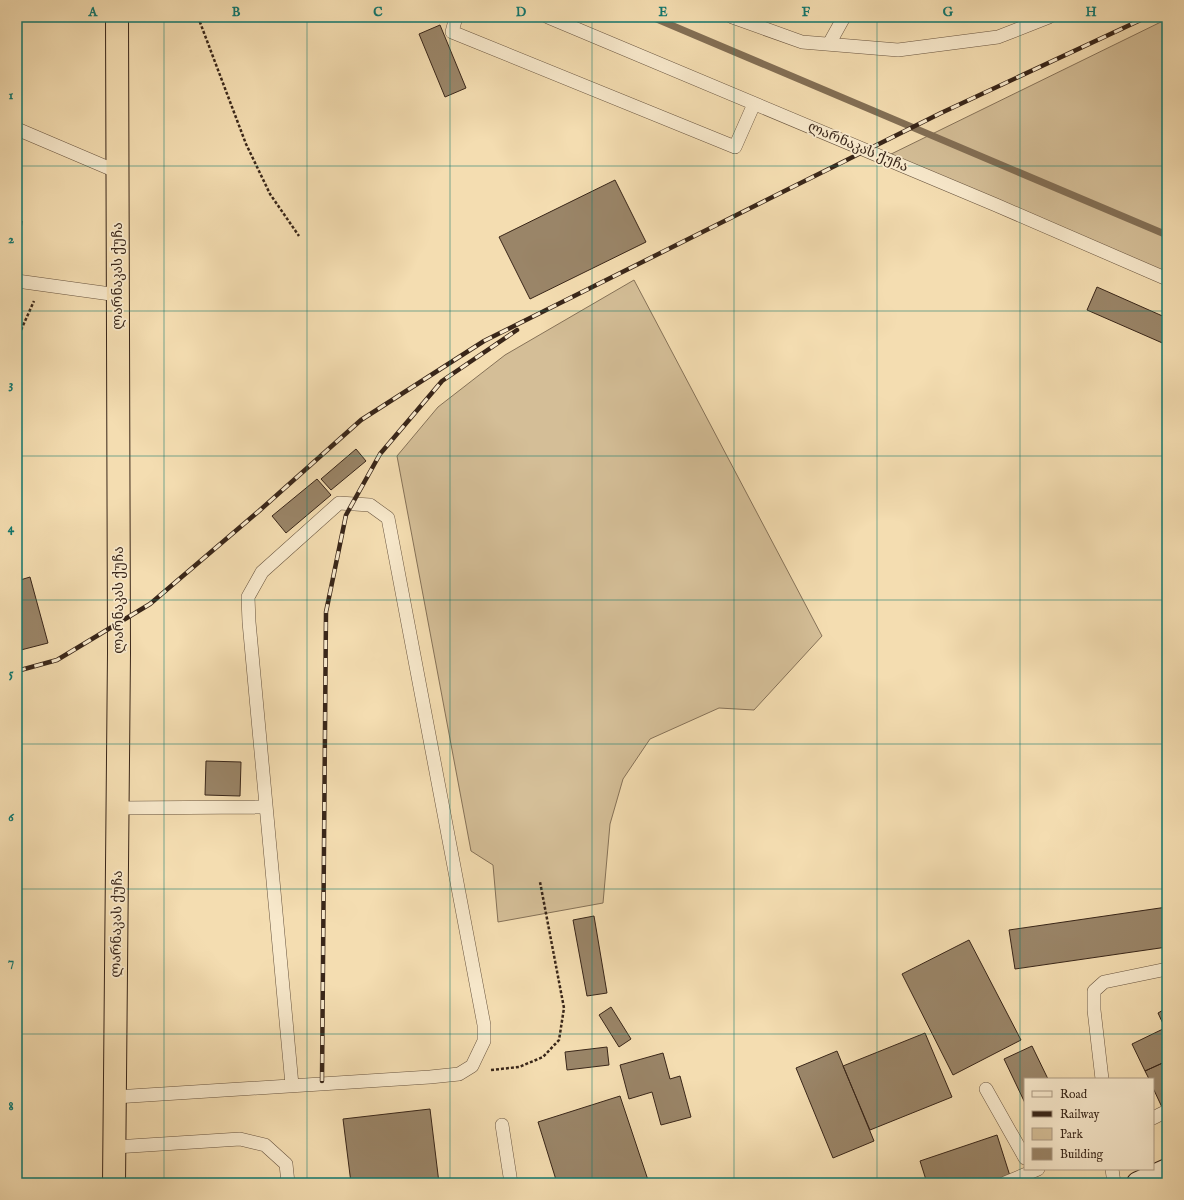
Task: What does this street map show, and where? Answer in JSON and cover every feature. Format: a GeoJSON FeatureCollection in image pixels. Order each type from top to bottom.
{"type":"FeatureCollection","features":[{"type":"Feature","properties":{"kind":"highway","name":"ლარნაკას ქუჩა"},"geometry":{"type":"LineString","coordinates":[[114,1183],[120,652],[117,17]]}},
{"type":"Feature","properties":{"kind":"main road"},"geometry":{"type":"LineString","coordinates":[[1138,1183],[1167,1170]]}},
{"type":"Feature","properties":{"kind":"lane"},"geometry":{"type":"LineString","coordinates":[[456,17],[452,32],[735,147],[754,104]]}},
{"type":"Feature","properties":{"kind":"lane","name":"ლარნაკას ქუჩა"},"geometry":{"type":"LineString","coordinates":[[548,17],[996,205],[1167,279]]}},
{"type":"Feature","properties":{"kind":"lane"},"geometry":{"type":"LineString","coordinates":[[732,17],[802,42],[898,50],[998,37],[1039,18]]}},
{"type":"Feature","properties":{"kind":"lane"},"geometry":{"type":"LineString","coordinates":[[829,44],[844,17]]}},
{"type":"Feature","properties":{"kind":"lane"},"geometry":{"type":"LineString","coordinates":[[17,129],[118,172]]}},
{"type":"Feature","properties":{"kind":"lane"},"geometry":{"type":"LineString","coordinates":[[17,281],[118,295]]}},
{"type":"Feature","properties":{"kind":"lane"},"geometry":{"type":"LineString","coordinates":[[115,1097],[459,1074],[472,1066],[484,1041],[484,1025],[388,518],[370,504],[339,504],[262,572],[248,597],[249,622],[292,1085]]}},
{"type":"Feature","properties":{"kind":"lane"},"geometry":{"type":"LineString","coordinates":[[118,808],[266,808]]}},
{"type":"Feature","properties":{"kind":"lane"},"geometry":{"type":"LineString","coordinates":[[1102,1078],[1094,1010],[1094,991],[1104,982],[1167,969]]}},
{"type":"Feature","properties":{"kind":"lane"},"geometry":{"type":"LineString","coordinates":[[986,1089],[1024,1156]]}},
{"type":"Feature","properties":{"kind":"lane"},"geometry":{"type":"LineString","coordinates":[[1154,1118],[1167,1111]]}},
{"type":"Feature","properties":{"kind":"lane"},"geometry":{"type":"LineString","coordinates":[[502,1125],[511,1183]]}},
{"type":"Feature","properties":{"kind":"lane"},"geometry":{"type":"LineString","coordinates":[[115,1146],[240,1139],[265,1145],[286,1164],[288,1183]]}},
{"type":"Feature","properties":{"kind":"lane"},"geometry":{"type":"LineString","coordinates":[[1112,1170],[1114,1183]]}},
{"type":"Feature","properties":{"kind":"lane"},"geometry":{"type":"LineString","coordinates":[[1005,1183],[1035,1173]]}},
{"type":"Feature","properties":{"kind":"path"},"geometry":{"type":"LineString","coordinates":[[198,17],[246,144],[270,194],[299,236]]}},
{"type":"Feature","properties":{"kind":"path"},"geometry":{"type":"LineString","coordinates":[[17,339],[42,284]]}},
{"type":"Feature","properties":{"kind":"path"},"geometry":{"type":"LineString","coordinates":[[459,1074],[518,1067],[543,1057],[559,1040],[564,1008],[540,882]]}},
{"type":"Feature","properties":{"kind":"green space"},"geometry":{"type":"Polygon","coordinates":[[[1167,19],[1167,279],[883,158],[1167,19]]]}},
{"type":"Feature","properties":{"kind":"green space"},"geometry":{"type":"Polygon","coordinates":[[[634,280],[822,636],[754,710],[719,708],[650,739],[623,779],[610,824],[603,903],[498,922],[493,865],[471,851],[397,456],[438,407],[505,355],[634,280]]]}},
{"type":"Feature","properties":{"kind":"building"},"geometry":{"type":"Polygon","coordinates":[[[440,25],[466,88],[445,97],[419,34],[440,25]]]}},
{"type":"Feature","properties":{"kind":"building"},"geometry":{"type":"Polygon","coordinates":[[[615,180],[646,242],[530,299],[499,237],[615,180]]]}},
{"type":"Feature","properties":{"kind":"building"},"geometry":{"type":"Polygon","coordinates":[[[17,220],[22,221],[18,265],[17,265],[17,220]]]}},
{"type":"Feature","properties":{"kind":"building"},"geometry":{"type":"Polygon","coordinates":[[[1097,287],[1167,318],[1167,345],[1087,310],[1097,287]]]}},
{"type":"Feature","properties":{"kind":"building"},"geometry":{"type":"Polygon","coordinates":[[[356,449],[366,461],[331,490],[321,479],[356,449]]]}},
{"type":"Feature","properties":{"kind":"building"},"geometry":{"type":"Polygon","coordinates":[[[317,479],[331,495],[286,533],[272,516],[317,479]]]}},
{"type":"Feature","properties":{"kind":"building"},"geometry":{"type":"Polygon","coordinates":[[[30,577],[48,643],[17,651],[17,581],[30,577]]]}},
{"type":"Feature","properties":{"kind":"building"},"geometry":{"type":"Polygon","coordinates":[[[206,761],[241,762],[240,796],[205,795],[206,761]]]}},
{"type":"Feature","properties":{"kind":"building"},"geometry":{"type":"Polygon","coordinates":[[[1167,907],[1167,947],[1015,969],[1009,930],[1167,907]]]}},
{"type":"Feature","properties":{"kind":"building"},"geometry":{"type":"Polygon","coordinates":[[[594,916],[607,993],[587,996],[573,920],[594,916]]]}},
{"type":"Feature","properties":{"kind":"building"},"geometry":{"type":"Polygon","coordinates":[[[969,940],[1021,1040],[953,1075],[902,974],[969,940]]]}},
{"type":"Feature","properties":{"kind":"building"},"geometry":{"type":"Polygon","coordinates":[[[611,1007],[631,1039],[619,1047],[599,1015],[611,1007]]]}},
{"type":"Feature","properties":{"kind":"building"},"geometry":{"type":"Polygon","coordinates":[[[1167,1008],[1167,1061],[1145,1071],[1132,1044],[1165,1028],[1158,1013],[1167,1008]]]}},
{"type":"Feature","properties":{"kind":"building"},"geometry":{"type":"Polygon","coordinates":[[[925,1033],[952,1097],[870,1130],[843,1066],[925,1033]]]}},
{"type":"Feature","properties":{"kind":"building"},"geometry":{"type":"Polygon","coordinates":[[[1032,1046],[1048,1078],[1024,1078],[1024,1101],[1004,1059],[1032,1046]]]}},
{"type":"Feature","properties":{"kind":"building"},"geometry":{"type":"Polygon","coordinates":[[[607,1047],[609,1065],[567,1070],[565,1052],[607,1047]]]}},
{"type":"Feature","properties":{"kind":"building"},"geometry":{"type":"Polygon","coordinates":[[[837,1051],[874,1141],[833,1158],[796,1068],[837,1051]]]}},
{"type":"Feature","properties":{"kind":"building"},"geometry":{"type":"Polygon","coordinates":[[[663,1053],[670,1079],[680,1076],[691,1117],[661,1125],[652,1092],[629,1099],[620,1065],[663,1053]]]}},
{"type":"Feature","properties":{"kind":"building"},"geometry":{"type":"Polygon","coordinates":[[[1167,1061],[1167,1118],[1154,1090],[1154,1078],[1148,1078],[1145,1071],[1167,1061]]]}},
{"type":"Feature","properties":{"kind":"building"},"geometry":{"type":"Polygon","coordinates":[[[620,1096],[649,1183],[557,1183],[538,1122],[620,1096]]]}},
{"type":"Feature","properties":{"kind":"building"},"geometry":{"type":"Polygon","coordinates":[[[430,1109],[439,1183],[351,1183],[343,1119],[430,1109]]]}},
{"type":"Feature","properties":{"kind":"building"},"geometry":{"type":"Polygon","coordinates":[[[997,1135],[1010,1176],[988,1183],[927,1183],[920,1161],[997,1135]]]}},
{"type":"Feature","properties":{"kind":"waterway"},"geometry":{"type":"LineString","coordinates":[[652,17],[1167,235]]}},
{"type":"Feature","properties":{"kind":"railway"},"geometry":{"type":"LineString","coordinates":[[17,671],[57,660],[150,604],[259,511],[361,420],[484,341],[941,113],[1147,17]]}},
{"type":"Feature","properties":{"kind":"railway"},"geometry":{"type":"LineString","coordinates":[[322,1081],[326,612],[346,515],[380,454],[442,381],[517,330]]}}]}
